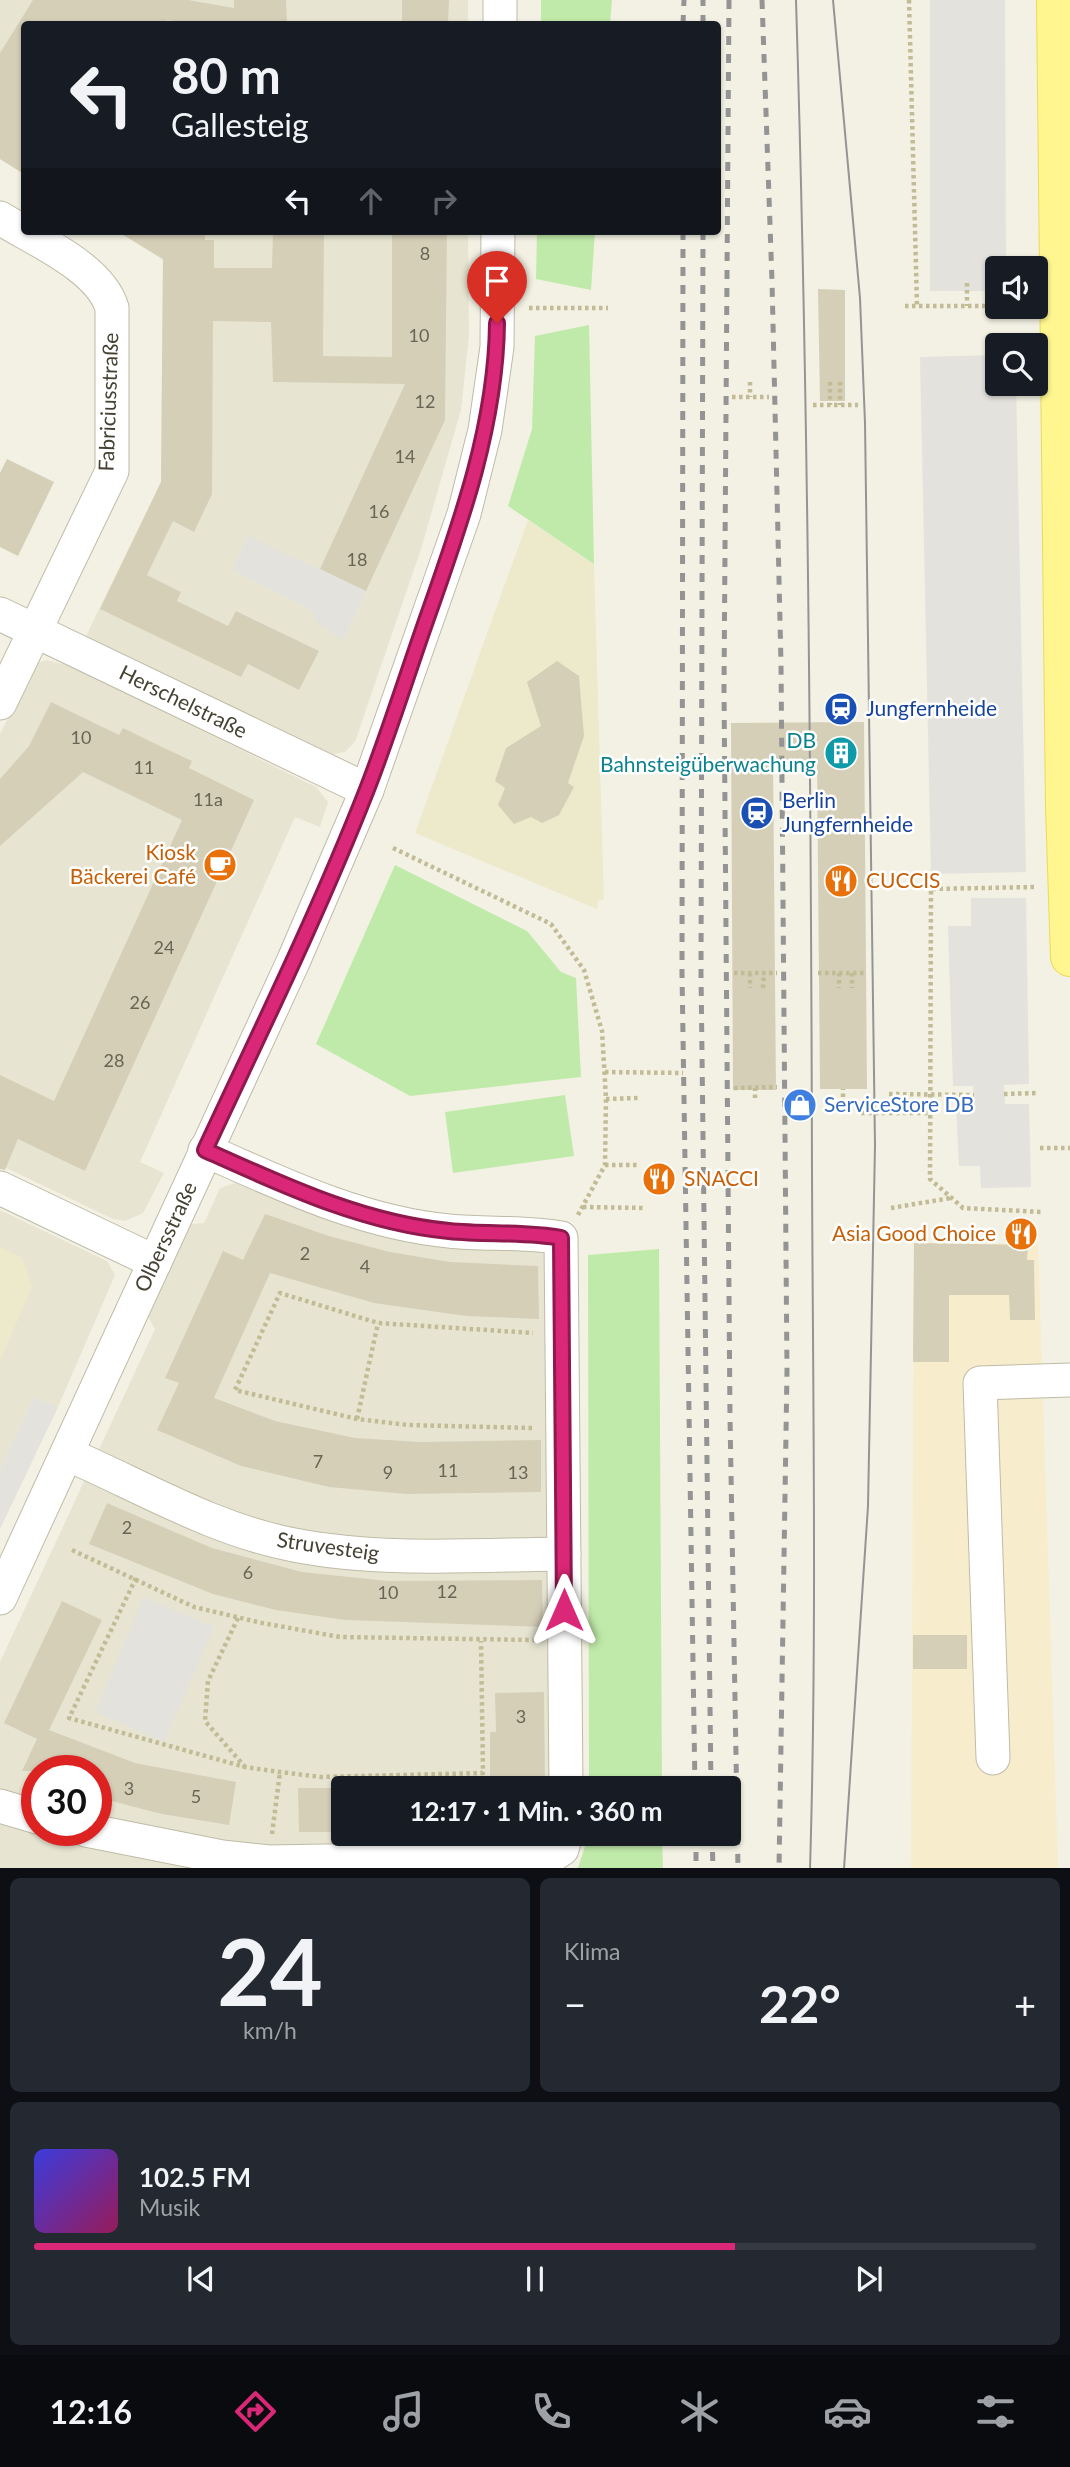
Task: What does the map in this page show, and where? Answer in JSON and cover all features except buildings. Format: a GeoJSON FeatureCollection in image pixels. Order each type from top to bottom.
{"type":"FeatureCollection","features":[{"type":"Feature","properties":{"kind":"main road"},"geometry":{"type":"LineString","coordinates":[[1056,0],[1070,957]]}},
{"type":"Feature","properties":{"kind":"street"},"geometry":{"type":"LineString","coordinates":[[500,0],[500,21]]}},
{"type":"Feature","properties":{"kind":"street","name":"Fabriciusstraße"},"geometry":{"type":"LineString","coordinates":[[0,218],[21,231]]}},
{"type":"Feature","properties":{"kind":"street","name":"Fabriciusstraße"},"geometry":{"type":"LineString","coordinates":[[0,703],[112,471],[112,308],[109,296],[93,276],[27,235]]}},
{"type":"Feature","properties":{"kind":"street","name":"Olbersstraße"},"geometry":{"type":"LineString","coordinates":[[0,1598],[155,1262],[367,790],[464,514],[485,430],[497,347],[498,235]]}},
{"type":"Feature","properties":{"kind":"street","name":"Herschelstraße"},"geometry":{"type":"LineString","coordinates":[[0,614],[367,790]]}},
{"type":"Feature","properties":{"kind":"street"},"geometry":{"type":"LineString","coordinates":[[205,1150],[300,1193],[370,1215],[448,1231],[535,1233],[561,1238],[566,1776]]}},
{"type":"Feature","properties":{"kind":"street"},"geometry":{"type":"LineString","coordinates":[[0,1188],[155,1262]]}},
{"type":"Feature","properties":{"kind":"street"},"geometry":{"type":"LineString","coordinates":[[993,1758],[980,1383],[1070,1380]]}},
{"type":"Feature","properties":{"kind":"street","name":"Struvesteig"},"geometry":{"type":"LineString","coordinates":[[67,1454],[203,1516],[293,1545],[393,1556],[564,1554]]}},
{"type":"Feature","properties":{"kind":"street"},"geometry":{"type":"LineString","coordinates":[[0,1806],[21,1812]]}},
{"type":"Feature","properties":{"kind":"street"},"geometry":{"type":"LineString","coordinates":[[112,1835],[222,1857],[269,1862],[550,1857],[560,1846]]}},
{"type":"Feature","properties":{"kind":"path"},"geometry":{"type":"LineString","coordinates":[[909,0],[917,306]]}},
{"type":"Feature","properties":{"kind":"path"},"geometry":{"type":"LineString","coordinates":[[967,283],[967,306]]}},
{"type":"Feature","properties":{"kind":"path"},"geometry":{"type":"LineString","coordinates":[[905,306],[985,306]]}},
{"type":"Feature","properties":{"kind":"path"},"geometry":{"type":"LineString","coordinates":[[529,308],[608,308]]}},
{"type":"Feature","properties":{"kind":"path"},"geometry":{"type":"LineString","coordinates":[[750,382],[750,397]]}},
{"type":"Feature","properties":{"kind":"path"},"geometry":{"type":"LineString","coordinates":[[830,382],[830,405]]}},
{"type":"Feature","properties":{"kind":"path"},"geometry":{"type":"LineString","coordinates":[[840,382],[840,405]]}},
{"type":"Feature","properties":{"kind":"path"},"geometry":{"type":"LineString","coordinates":[[732,397],[769,397]]}},
{"type":"Feature","properties":{"kind":"path"},"geometry":{"type":"LineString","coordinates":[[813,405],[858,405]]}},
{"type":"Feature","properties":{"kind":"path"},"geometry":{"type":"LineString","coordinates":[[393,848],[551,924],[584,970],[602,1031],[606,1099],[605,1165],[583,1207],[561,1238]]}},
{"type":"Feature","properties":{"kind":"path"},"geometry":{"type":"LineString","coordinates":[[1034,887],[931,889],[930,1179],[963,1208],[1042,1212]]}},
{"type":"Feature","properties":{"kind":"path"},"geometry":{"type":"LineString","coordinates":[[763,988],[764,972]]}},
{"type":"Feature","properties":{"kind":"path"},"geometry":{"type":"LineString","coordinates":[[734,973],[777,973]]}},
{"type":"Feature","properties":{"kind":"path"},"geometry":{"type":"LineString","coordinates":[[750,973],[750,988]]}},
{"type":"Feature","properties":{"kind":"path"},"geometry":{"type":"LineString","coordinates":[[839,973],[839,988]]}},
{"type":"Feature","properties":{"kind":"path"},"geometry":{"type":"LineString","coordinates":[[852,973],[852,988]]}},
{"type":"Feature","properties":{"kind":"path"},"geometry":{"type":"LineString","coordinates":[[818,974],[866,973]]}},
{"type":"Feature","properties":{"kind":"path"},"geometry":{"type":"LineString","coordinates":[[605,1072],[683,1073]]}},
{"type":"Feature","properties":{"kind":"path"},"geometry":{"type":"LineString","coordinates":[[734,1088],[777,1087]]}},
{"type":"Feature","properties":{"kind":"path"},"geometry":{"type":"LineString","coordinates":[[755,1088],[755,1098]]}},
{"type":"Feature","properties":{"kind":"path"},"geometry":{"type":"LineString","coordinates":[[843,1089],[843,1097]]}},
{"type":"Feature","properties":{"kind":"path"},"geometry":{"type":"LineString","coordinates":[[1004,1094],[1038,1093]]}},
{"type":"Feature","properties":{"kind":"path"},"geometry":{"type":"LineString","coordinates":[[889,1094],[930,1097],[974,1095]]}},
{"type":"Feature","properties":{"kind":"path"},"geometry":{"type":"LineString","coordinates":[[606,1099],[638,1098]]}},
{"type":"Feature","properties":{"kind":"path"},"geometry":{"type":"LineString","coordinates":[[861,1113],[930,1113]]}},
{"type":"Feature","properties":{"kind":"path"},"geometry":{"type":"LineString","coordinates":[[1040,1148],[1070,1148]]}},
{"type":"Feature","properties":{"kind":"path"},"geometry":{"type":"LineString","coordinates":[[605,1165],[638,1165]]}},
{"type":"Feature","properties":{"kind":"path"},"geometry":{"type":"LineString","coordinates":[[891,1208],[951,1198]]}},
{"type":"Feature","properties":{"kind":"path"},"geometry":{"type":"LineString","coordinates":[[583,1207],[644,1208]]}},
{"type":"Feature","properties":{"kind":"path"},"geometry":{"type":"LineString","coordinates":[[539,1334],[378,1323],[280,1293],[234,1390],[357,1419],[408,1425],[540,1427]]}},
{"type":"Feature","properties":{"kind":"path"},"geometry":{"type":"LineString","coordinates":[[357,1419],[378,1323]]}},
{"type":"Feature","properties":{"kind":"path"},"geometry":{"type":"LineString","coordinates":[[72,1550],[194,1607],[237,1618],[340,1637],[548,1640]]}},
{"type":"Feature","properties":{"kind":"path"},"geometry":{"type":"LineString","coordinates":[[136,1578],[69,1718],[244,1767],[321,1777],[483,1773],[481,1641]]}},
{"type":"Feature","properties":{"kind":"path"},"geometry":{"type":"LineString","coordinates":[[237,1618],[208,1681],[205,1721],[244,1767]]}},
{"type":"Feature","properties":{"kind":"path"},"geometry":{"type":"LineString","coordinates":[[272,1837],[280,1772]]}},
{"type":"Feature","properties":{"kind":"shaded area"},"geometry":{"type":"Polygon","coordinates":[[[0,0],[468,0],[468,21],[21,21],[21,172],[0,159],[0,0]]]}},
{"type":"Feature","properties":{"kind":"shaded area"},"geometry":{"type":"Polygon","coordinates":[[[930,0],[1005,0],[1006,256],[985,256],[985,291],[930,291],[930,0]]]}},
{"type":"Feature","properties":{"kind":"shaded area"},"geometry":{"type":"Polygon","coordinates":[[[123,235],[468,235],[469,336],[461,410],[422,546],[355,742],[345,752],[333,754],[319,748],[85,638],[161,482],[163,260],[123,235]]]}},
{"type":"Feature","properties":{"kind":"shaded area"},"geometry":{"type":"Polygon","coordinates":[[[985,355],[985,396],[1016,396],[1026,872],[931,874],[920,357],[985,355]]]}},
{"type":"Feature","properties":{"kind":"shaded area"},"geometry":{"type":"Polygon","coordinates":[[[528,520],[594,564],[604,899],[598,901],[597,909],[415,833],[528,520]]]}},
{"type":"Feature","properties":{"kind":"shaded area"},"geometry":{"type":"Polygon","coordinates":[[[248,536],[366,591],[344,640],[319,625],[308,608],[232,570],[248,536]]]}},
{"type":"Feature","properties":{"kind":"shaded area"},"geometry":{"type":"Polygon","coordinates":[[[47,660],[73,667],[316,787],[328,802],[320,827],[295,817],[140,1162],[164,1173],[143,1213],[125,1221],[113,1219],[0,1165],[0,734],[31,672],[37,663],[47,660]]]}},
{"type":"Feature","properties":{"kind":"shaded area"},"geometry":{"type":"Polygon","coordinates":[[[971,898],[1026,898],[1029,1084],[1004,1085],[1005,1104],[1029,1104],[1031,1187],[981,1188],[980,1166],[959,1166],[956,1107],[974,1106],[974,1095],[973,1086],[953,1086],[948,926],[971,926],[971,898]]]}},
{"type":"Feature","properties":{"kind":"shaded area"},"geometry":{"type":"Polygon","coordinates":[[[238,1182],[545,1250],[557,1776],[331,1776],[331,1846],[280,1847],[226,1842],[112,1820],[112,1755],[21,1755],[21,1796],[0,1790],[0,1662],[155,1329],[148,1317],[191,1224],[204,1223],[220,1188],[238,1182]]]}},
{"type":"Feature","properties":{"kind":"shaded area"},"geometry":{"type":"Polygon","coordinates":[[[0,1210],[107,1261],[115,1275],[58,1407],[34,1397],[0,1470],[0,1210]]]}},
{"type":"Feature","properties":{"kind":"shaded area"},"geometry":{"type":"Polygon","coordinates":[[[914,1243],[1038,1244],[1058,1868],[911,1868],[914,1243]]]}},
{"type":"Feature","properties":{"kind":"shaded area"},"geometry":{"type":"Polygon","coordinates":[[[0,1247],[22,1258],[32,1287],[0,1360],[0,1247]]]}},
{"type":"Feature","properties":{"kind":"shaded area"},"geometry":{"type":"Polygon","coordinates":[[[34,1397],[58,1407],[0,1529],[0,1470],[34,1397]]]}},
{"type":"Feature","properties":{"kind":"shaded area"},"geometry":{"type":"Polygon","coordinates":[[[144,1597],[214,1627],[164,1742],[95,1712],[144,1597]]]}},
{"type":"Feature","properties":{"kind":"shaded area"},"geometry":{"type":"Polygon","coordinates":[[[0,1819],[21,1825],[21,1846],[102,1846],[219,1868],[0,1868],[0,1819]]]}},
{"type":"Feature","properties":{"kind":"green space"},"geometry":{"type":"Polygon","coordinates":[[[541,0],[612,0],[610,21],[541,21],[541,0]]]}},
{"type":"Feature","properties":{"kind":"green space"},"geometry":{"type":"Polygon","coordinates":[[[537,235],[595,235],[591,290],[536,279],[537,235]]]}},
{"type":"Feature","properties":{"kind":"green space"},"geometry":{"type":"Polygon","coordinates":[[[589,325],[594,564],[508,506],[532,429],[535,336],[589,325]]]}},
{"type":"Feature","properties":{"kind":"green space"},"geometry":{"type":"Polygon","coordinates":[[[395,865],[527,931],[561,972],[576,978],[581,1077],[410,1096],[316,1044],[395,865]]]}},
{"type":"Feature","properties":{"kind":"green space"},"geometry":{"type":"Polygon","coordinates":[[[565,1095],[574,1156],[453,1173],[445,1112],[565,1095]]]}},
{"type":"Feature","properties":{"kind":"green space"},"geometry":{"type":"Polygon","coordinates":[[[659,1249],[662,1776],[589,1776],[588,1255],[659,1249]]]}},
{"type":"Feature","properties":{"kind":"green space"},"geometry":{"type":"Polygon","coordinates":[[[585,1846],[662,1846],[663,1868],[578,1868],[585,1846]]]}},
{"type":"Feature","properties":{"kind":"tram line"},"geometry":{"type":"LineString","coordinates":[[796,0],[806,440],[811,880],[814,1608],[810,1868]]}},
{"type":"Feature","properties":{"kind":"tram line"},"geometry":{"type":"LineString","coordinates":[[833,0],[860,298],[865,423],[875,1145],[868,1506],[844,1868]]}},
{"type":"Feature","properties":{"kind":"railway"},"geometry":{"type":"LineString","coordinates":[[683,21],[684,0]]}},
{"type":"Feature","properties":{"kind":"railway"},"geometry":{"type":"LineString","coordinates":[[703,0],[703,21]]}},
{"type":"Feature","properties":{"kind":"railway"},"geometry":{"type":"LineString","coordinates":[[729,0],[724,688],[730,1417],[738,1868]]}},
{"type":"Feature","properties":{"kind":"railway"},"geometry":{"type":"LineString","coordinates":[[762,0],[781,664],[787,1371],[779,1868]]}},
{"type":"Feature","properties":{"kind":"railway"},"geometry":{"type":"LineString","coordinates":[[683,235],[682,973],[695,1776]]}},
{"type":"Feature","properties":{"kind":"railway"},"geometry":{"type":"LineString","coordinates":[[703,235],[701,973],[711,1776]]}},
{"type":"Feature","properties":{"kind":"railway"},"geometry":{"type":"LineString","coordinates":[[696,1846],[696,1868]]}},
{"type":"Feature","properties":{"kind":"railway"},"geometry":{"type":"LineString","coordinates":[[712,1846],[713,1868]]}},
{"type":"Feature","properties":{"kind":"place","name":"Jungfernheide"},"geometry":{"type":"Point","coordinates":[841,709]}},
{"type":"Feature","properties":{"kind":"place","name":"DB Bahnsteigüberwachung"},"geometry":{"type":"Point","coordinates":[841,753]}},
{"type":"Feature","properties":{"kind":"place","name":"Berlin Jungfernheide"},"geometry":{"type":"Point","coordinates":[757,813]}},
{"type":"Feature","properties":{"kind":"place","name":"Kiosk Bäckerei Café"},"geometry":{"type":"Point","coordinates":[220,865]}},
{"type":"Feature","properties":{"kind":"place","name":"CUCCIS"},"geometry":{"type":"Point","coordinates":[841,881]}},
{"type":"Feature","properties":{"kind":"place","name":"ServiceStore DB"},"geometry":{"type":"Point","coordinates":[800,1105]}},
{"type":"Feature","properties":{"kind":"place","name":"SNACCI"},"geometry":{"type":"Point","coordinates":[659,1179]}},
{"type":"Feature","properties":{"kind":"place","name":"Asia Good Choice"},"geometry":{"type":"Point","coordinates":[1021,1234]}},
{"type":"Feature","properties":{"kind":"route"},"geometry":{"type":"LineString","coordinates":[[497,323],[497,347],[485,430],[464,514],[407,678],[351,828],[285,979],[205,1150],[300,1193],[370,1215],[448,1231],[535,1233],[561,1238],[564,1610]]}}]}
